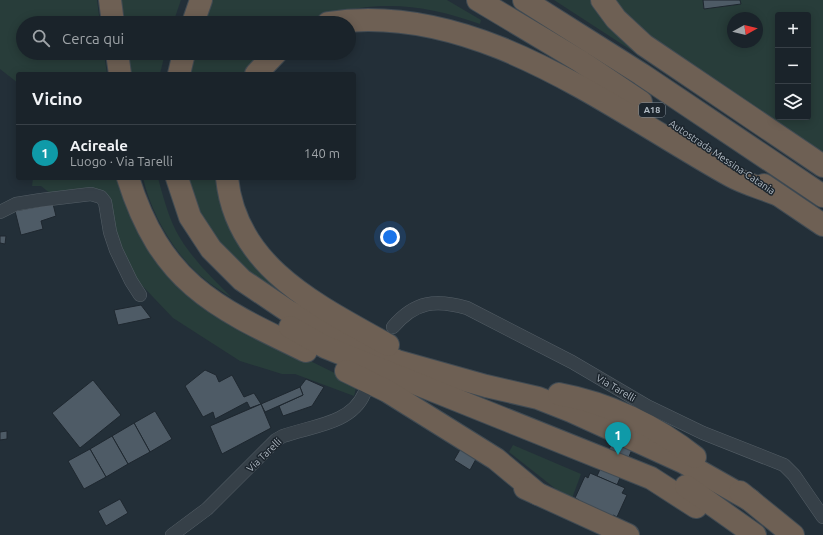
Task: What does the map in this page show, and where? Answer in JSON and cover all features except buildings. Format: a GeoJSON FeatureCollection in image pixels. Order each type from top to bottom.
{"type":"FeatureCollection","features":[{"type":"Feature","properties":{"kind":"highway"},"geometry":{"type":"LineString","coordinates":[[104,0],[106,16]]}},
{"type":"Feature","properties":{"kind":"highway"},"geometry":{"type":"LineString","coordinates":[[110,0],[112,16]]}},
{"type":"Feature","properties":{"kind":"highway"},"geometry":{"type":"LineString","coordinates":[[180,16],[186,0]]}},
{"type":"Feature","properties":{"kind":"highway"},"geometry":{"type":"LineString","coordinates":[[195,16],[201,0]]}},
{"type":"Feature","properties":{"kind":"highway","name":"Autostrada Messina-Catania"},"geometry":{"type":"LineString","coordinates":[[478,0],[580,61],[823,225]]}},
{"type":"Feature","properties":{"kind":"highway","name":"A18"},"geometry":{"type":"LineString","coordinates":[[524,0],[641,74],[823,196]]}},
{"type":"Feature","properties":{"kind":"highway"},"geometry":{"type":"LineString","coordinates":[[602,0],[616,19],[644,45],[823,166]]}},
{"type":"Feature","properties":{"kind":"highway"},"geometry":{"type":"LineString","coordinates":[[356,18],[376,14],[417,15],[436,18],[491,36],[571,76],[732,177],[776,194]]}},
{"type":"Feature","properties":{"kind":"highway"},"geometry":{"type":"LineString","coordinates":[[112,60],[113,72]]}},
{"type":"Feature","properties":{"kind":"highway"},"geometry":{"type":"LineString","coordinates":[[118,60],[120,72]]}},
{"type":"Feature","properties":{"kind":"highway"},"geometry":{"type":"LineString","coordinates":[[165,72],[168,60]]}},
{"type":"Feature","properties":{"kind":"highway"},"geometry":{"type":"LineString","coordinates":[[179,72],[182,60]]}},
{"type":"Feature","properties":{"kind":"highway"},"geometry":{"type":"LineString","coordinates":[[258,72],[269,60]]}},
{"type":"Feature","properties":{"kind":"highway"},"geometry":{"type":"LineString","coordinates":[[129,180],[145,224],[157,246],[173,267],[210,301],[227,312],[387,390],[405,417],[426,432],[495,472],[538,494],[628,535]]}},
{"type":"Feature","properties":{"kind":"highway"},"geometry":{"type":"LineString","coordinates":[[137,180],[144,204],[158,234],[176,260],[198,281],[242,313],[272,327],[651,478],[696,507],[744,535]]}},
{"type":"Feature","properties":{"kind":"highway"},"geometry":{"type":"LineString","coordinates":[[164,180],[177,222],[192,248],[211,270],[247,302],[325,347]]}},
{"type":"Feature","properties":{"kind":"highway"},"geometry":{"type":"LineString","coordinates":[[178,180],[190,217],[204,240],[221,260],[255,289],[288,311],[350,342],[398,361],[486,386],[538,398],[588,418],[683,462],[750,500],[790,533]]}},
{"type":"Feature","properties":{"kind":"highway"},"geometry":{"type":"LineString","coordinates":[[227,180],[233,205],[246,236],[261,258],[291,286],[325,309],[397,350],[454,376]]}},
{"type":"Feature","properties":{"kind":"highway"},"geometry":{"type":"LineString","coordinates":[[412,383],[488,401],[573,434],[678,481],[755,535]]}},
{"type":"Feature","properties":{"kind":"highway"},"geometry":{"type":"LineString","coordinates":[[486,386],[642,455],[676,472],[753,518],[790,533]]}},
{"type":"Feature","properties":{"kind":"street"},"geometry":{"type":"LineString","coordinates":[[0,212],[16,204],[41,200],[91,194],[101,197],[105,202],[110,232],[116,250],[131,281],[140,295]]}},
{"type":"Feature","properties":{"kind":"street","name":"Via Tarelli"},"geometry":{"type":"LineString","coordinates":[[394,327],[410,310],[431,303],[454,304],[467,308],[572,362],[647,406],[703,433],[784,465],[794,476],[823,517]]}},
{"type":"Feature","properties":{"kind":"street","name":"Via Tarelli"},"geometry":{"type":"LineString","coordinates":[[172,535],[207,509],[276,440],[283,436],[331,422],[343,416],[360,404],[364,394]]}},
{"type":"Feature","properties":{"kind":"green space"},"geometry":{"type":"Polygon","coordinates":[[[0,0],[97,0],[99,16],[16,16],[16,60],[105,60],[107,72],[16,72],[16,81],[0,69],[0,0]]]}},
{"type":"Feature","properties":{"kind":"green space"},"geometry":{"type":"Polygon","coordinates":[[[117,0],[181,0],[175,16],[120,16],[117,0]]]}},
{"type":"Feature","properties":{"kind":"green space"},"geometry":{"type":"Polygon","coordinates":[[[209,0],[447,0],[481,20],[480,24],[436,11],[421,8],[391,6],[376,6],[354,9],[333,16],[203,16],[209,0]]]}},
{"type":"Feature","properties":{"kind":"green space"},"geometry":{"type":"Polygon","coordinates":[[[554,0],[593,0],[714,104],[554,0]]]}},
{"type":"Feature","properties":{"kind":"green space"},"geometry":{"type":"Polygon","coordinates":[[[611,0],[823,0],[823,156],[645,40],[611,0]]]}},
{"type":"Feature","properties":{"kind":"green space"},"geometry":{"type":"Polygon","coordinates":[[[126,60],[163,60],[160,72],[127,72],[126,60]]]}},
{"type":"Feature","properties":{"kind":"green space"},"geometry":{"type":"Polygon","coordinates":[[[190,60],[263,60],[254,72],[187,72],[190,60]]]}},
{"type":"Feature","properties":{"kind":"green space"},"geometry":{"type":"Polygon","coordinates":[[[33,180],[122,180],[123,184],[231,322],[357,384],[354,396],[295,374],[282,374],[240,361],[173,318],[134,277],[120,248],[109,197],[51,194],[41,186],[32,186],[33,180]]]}},
{"type":"Feature","properties":{"kind":"green space"},"geometry":{"type":"Polygon","coordinates":[[[144,180],[159,180],[166,205],[176,231],[182,241],[202,267],[232,298],[202,277],[182,257],[173,245],[158,219],[144,180]]]}},
{"type":"Feature","properties":{"kind":"green space"},"geometry":{"type":"Polygon","coordinates":[[[187,180],[225,180],[243,238],[357,333],[290,304],[234,264],[200,217],[187,180]]]}},
{"type":"Feature","properties":{"kind":"green space"},"geometry":{"type":"Polygon","coordinates":[[[513,445],[581,474],[571,501],[509,452],[513,445]]]}},
{"type":"Feature","properties":{"kind":"place","name":"Acireale"},"geometry":{"type":"Point","coordinates":[618,455]}}]}
